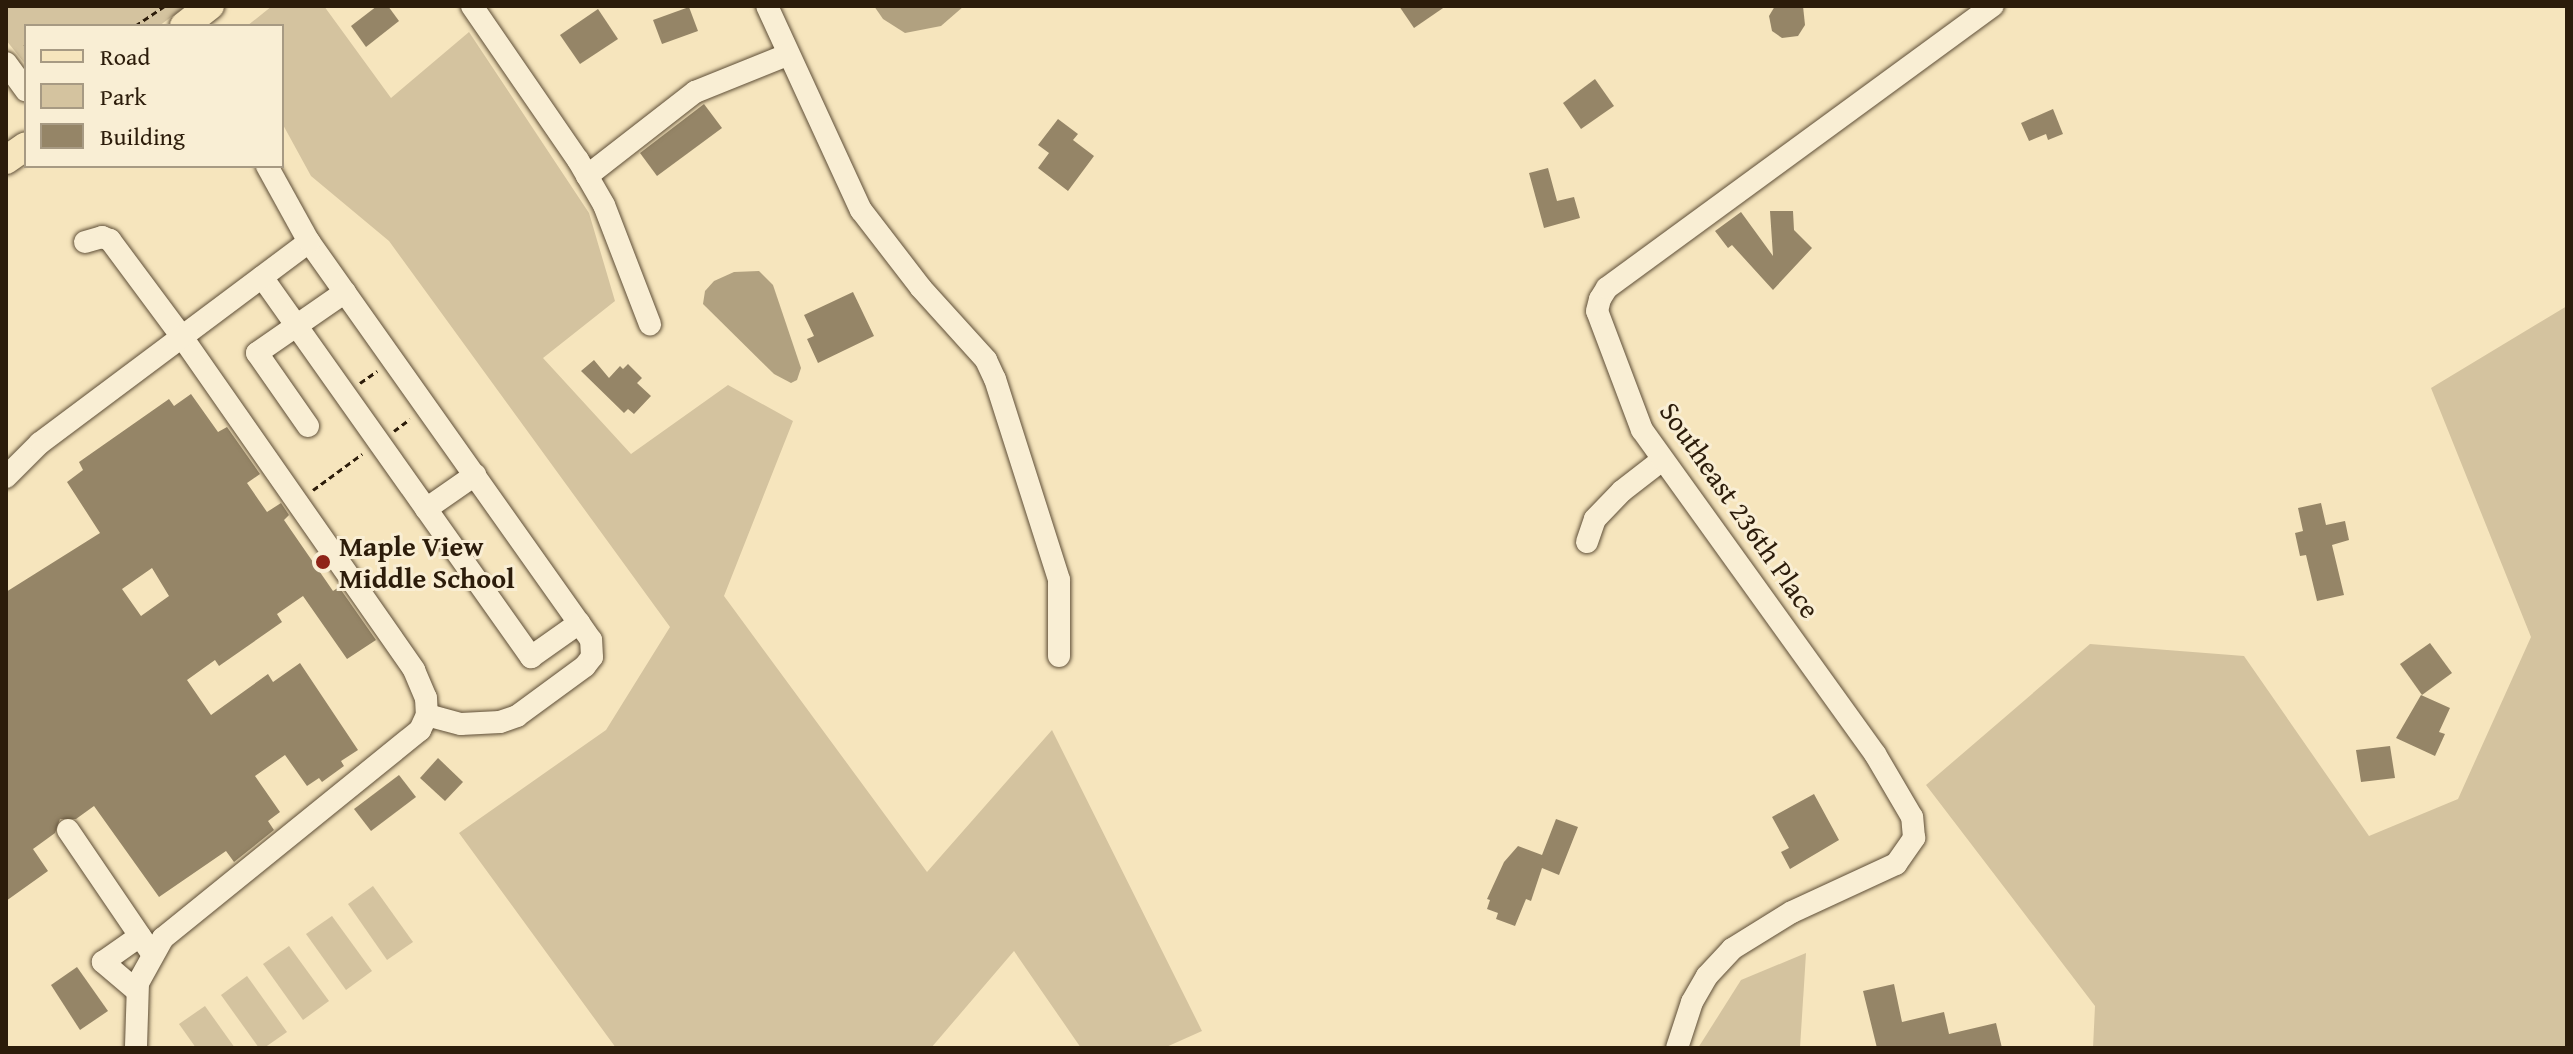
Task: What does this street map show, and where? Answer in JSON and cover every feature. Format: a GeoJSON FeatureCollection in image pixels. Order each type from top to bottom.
{"type":"FeatureCollection","features":[{"type":"Feature","properties":{"kind":"main road"},"geometry":{"type":"LineString","coordinates":[[187,24],[210,6]]}},
{"type":"Feature","properties":{"kind":"main road"},"geometry":{"type":"LineString","coordinates":[[6,160],[24,147]]}},
{"type":"Feature","properties":{"kind":"street"},"geometry":{"type":"LineString","coordinates":[[472,6],[604,205],[650,324]]}},
{"type":"Feature","properties":{"kind":"street"},"geometry":{"type":"LineString","coordinates":[[767,6],[861,210],[921,288],[986,360],[995,379],[1025,483],[1056,568],[1059,656]]}},
{"type":"Feature","properties":{"kind":"street","name":"Southeast 236th Place"},"geometry":{"type":"LineString","coordinates":[[1677,1048],[1692,1002],[1707,976],[1732,949],[1792,912],[1896,864],[1914,838],[1912,817],[1875,754],[1642,430],[1597,311],[1607,288],[1993,6]]}},
{"type":"Feature","properties":{"kind":"street"},"geometry":{"type":"LineString","coordinates":[[587,176],[695,92],[787,55]]}},
{"type":"Feature","properties":{"kind":"street"},"geometry":{"type":"LineString","coordinates":[[6,63],[24,88]]}},
{"type":"Feature","properties":{"kind":"street"},"geometry":{"type":"LineString","coordinates":[[268,168],[309,242],[591,640],[592,657],[585,666],[517,716],[500,722],[461,724],[427,715]]}},
{"type":"Feature","properties":{"kind":"street"},"geometry":{"type":"LineString","coordinates":[[85,242],[102,237],[110,240],[182,337],[414,670],[426,698],[427,715],[420,730],[163,938],[138,983],[136,1048]]}},
{"type":"Feature","properties":{"kind":"street"},"geometry":{"type":"LineString","coordinates":[[6,477],[40,443],[309,242]]}},
{"type":"Feature","properties":{"kind":"street"},"geometry":{"type":"LineString","coordinates":[[262,277],[531,657],[579,623]]}},
{"type":"Feature","properties":{"kind":"street"},"geometry":{"type":"LineString","coordinates":[[308,426],[257,353],[345,292]]}},
{"type":"Feature","properties":{"kind":"street"},"geometry":{"type":"LineString","coordinates":[[1587,542],[1595,519],[1622,491],[1662,460]]}},
{"type":"Feature","properties":{"kind":"street"},"geometry":{"type":"LineString","coordinates":[[426,509],[475,475]]}},
{"type":"Feature","properties":{"kind":"street"},"geometry":{"type":"LineString","coordinates":[[68,830],[153,955]]}},
{"type":"Feature","properties":{"kind":"street"},"geometry":{"type":"LineString","coordinates":[[137,991],[103,962],[140,936]]}},
{"type":"Feature","properties":{"kind":"path"},"geometry":{"type":"LineString","coordinates":[[138,24],[165,6]]}},
{"type":"Feature","properties":{"kind":"green space"},"geometry":{"type":"Polygon","coordinates":[[[6,6],[186,6],[162,24],[24,24],[24,62],[6,40],[6,6]]]}},
{"type":"Feature","properties":{"kind":"green space"},"geometry":{"type":"Polygon","coordinates":[[[272,6],[324,6],[391,98],[469,32],[589,213],[615,301],[543,358],[631,454],[728,385],[793,421],[724,596],[927,872],[1052,730],[1202,1031],[1164,1048],[1081,1048],[1014,951],[931,1048],[616,1048],[459,833],[606,730],[670,627],[389,241],[311,176],[284,127],[284,24],[250,24],[272,6]]]}},
{"type":"Feature","properties":{"kind":"green space"},"geometry":{"type":"Polygon","coordinates":[[[2567,306],[2567,1048],[2093,1048],[2095,1006],[1926,785],[2090,644],[2244,656],[2369,836],[2458,799],[2531,637],[2431,388],[2567,306]]]}},
{"type":"Feature","properties":{"kind":"green space"},"geometry":{"type":"Polygon","coordinates":[[[373,886],[413,942],[387,960],[348,904],[373,886]]]}},
{"type":"Feature","properties":{"kind":"green space"},"geometry":{"type":"Polygon","coordinates":[[[332,916],[372,971],[346,990],[306,934],[332,916]]]}},
{"type":"Feature","properties":{"kind":"green space"},"geometry":{"type":"Polygon","coordinates":[[[289,946],[329,1001],[303,1020],[263,964],[289,946]]]}},
{"type":"Feature","properties":{"kind":"green space"},"geometry":{"type":"Polygon","coordinates":[[[1806,953],[1800,1048],[1698,1048],[1741,980],[1806,953]]]}},
{"type":"Feature","properties":{"kind":"green space"},"geometry":{"type":"Polygon","coordinates":[[[247,976],[287,1032],[264,1048],[259,1048],[221,995],[247,976]]]}},
{"type":"Feature","properties":{"kind":"green space"},"geometry":{"type":"Polygon","coordinates":[[[205,1006],[235,1048],[196,1048],[179,1024],[205,1006]]]}},
{"type":"Feature","properties":{"kind":"shaded area"},"geometry":{"type":"Polygon","coordinates":[[[874,6],[964,6],[941,26],[905,33],[883,19],[874,6]]]}},
{"type":"Feature","properties":{"kind":"shaded area"},"geometry":{"type":"Polygon","coordinates":[[[759,271],[773,285],[801,368],[797,380],[791,383],[774,374],[703,304],[705,291],[714,281],[734,272],[759,271]]]}},
{"type":"Feature","properties":{"kind":"building"},"geometry":{"type":"Polygon","coordinates":[[[377,6],[388,6],[399,21],[366,47],[351,26],[377,6]]]}},
{"type":"Feature","properties":{"kind":"building"},"geometry":{"type":"Polygon","coordinates":[[[1399,6],[1446,6],[1414,28],[1399,6]]]}},
{"type":"Feature","properties":{"kind":"building"},"geometry":{"type":"Polygon","coordinates":[[[1775,6],[1803,6],[1805,25],[1798,36],[1782,38],[1772,31],[1769,16],[1775,6]]]}},
{"type":"Feature","properties":{"kind":"building"},"geometry":{"type":"Polygon","coordinates":[[[689,7],[698,31],[662,44],[653,20],[689,7]]]}},
{"type":"Feature","properties":{"kind":"building"},"geometry":{"type":"Polygon","coordinates":[[[598,9],[618,39],[580,64],[560,35],[598,9]]]}},
{"type":"Feature","properties":{"kind":"building"},"geometry":{"type":"Polygon","coordinates":[[[1595,79],[1614,106],[1581,129],[1563,103],[1595,79]]]}},
{"type":"Feature","properties":{"kind":"building"},"geometry":{"type":"Polygon","coordinates":[[[704,104],[722,128],[657,176],[640,153],[704,104]]]}},
{"type":"Feature","properties":{"kind":"building"},"geometry":{"type":"Polygon","coordinates":[[[2053,109],[2063,134],[2048,140],[2046,134],[2029,141],[2021,123],[2053,109]]]}},
{"type":"Feature","properties":{"kind":"building"},"geometry":{"type":"Polygon","coordinates":[[[1058,119],[1078,134],[1073,140],[1094,156],[1068,191],[1038,168],[1049,153],[1038,145],[1058,119]]]}},
{"type":"Feature","properties":{"kind":"building"},"geometry":{"type":"Polygon","coordinates":[[[1548,168],[1557,201],[1574,197],[1580,218],[1544,228],[1529,173],[1548,168]]]}},
{"type":"Feature","properties":{"kind":"building"},"geometry":{"type":"Polygon","coordinates":[[[1770,211],[1793,211],[1794,230],[1812,248],[1773,290],[1732,245],[1728,248],[1715,231],[1741,212],[1773,256],[1770,211]]]}},
{"type":"Feature","properties":{"kind":"building"},"geometry":{"type":"Polygon","coordinates":[[[853,292],[874,336],[818,363],[807,339],[814,336],[804,315],[853,292]]]}},
{"type":"Feature","properties":{"kind":"building"},"geometry":{"type":"Polygon","coordinates":[[[594,360],[609,378],[620,366],[623,369],[628,364],[642,378],[637,383],[651,396],[634,414],[628,409],[624,413],[581,371],[594,360]]]}},
{"type":"Feature","properties":{"kind":"building"},"geometry":{"type":"Polygon","coordinates":[[[191,394],[218,432],[227,427],[260,474],[247,483],[267,512],[281,503],[289,515],[284,520],[333,591],[339,587],[376,640],[347,659],[303,596],[277,614],[282,622],[219,666],[215,660],[187,680],[211,715],[268,674],[273,682],[300,663],[358,750],[341,761],[344,766],[322,782],[319,778],[307,786],[285,755],[255,776],[280,812],[268,821],[274,830],[234,862],[226,851],[159,897],[94,806],[76,819],[60,819],[55,833],[33,849],[48,871],[6,901],[6,592],[100,533],[67,482],[83,470],[79,462],[169,399],[174,406],[191,394]],[[152,568],[122,589],[141,616],[169,596],[152,568]]]}},
{"type":"Feature","properties":{"kind":"building"},"geometry":{"type":"Polygon","coordinates":[[[2321,503],[2326,525],[2345,521],[2349,540],[2332,545],[2344,595],[2317,601],[2306,555],[2300,556],[2295,533],[2303,531],[2298,508],[2321,503]]]}},
{"type":"Feature","properties":{"kind":"building"},"geometry":{"type":"Polygon","coordinates":[[[2430,643],[2452,673],[2422,695],[2400,664],[2430,643]]]}},
{"type":"Feature","properties":{"kind":"building"},"geometry":{"type":"Polygon","coordinates":[[[2421,695],[2450,708],[2439,732],[2445,734],[2435,756],[2396,738],[2421,695]]]}},
{"type":"Feature","properties":{"kind":"building"},"geometry":{"type":"Polygon","coordinates":[[[2390,746],[2395,778],[2361,782],[2356,750],[2390,746]]]}},
{"type":"Feature","properties":{"kind":"building"},"geometry":{"type":"Polygon","coordinates":[[[438,758],[463,782],[445,801],[420,778],[438,758]]]}},
{"type":"Feature","properties":{"kind":"building"},"geometry":{"type":"Polygon","coordinates":[[[399,775],[416,797],[371,831],[354,809],[399,775]]]}},
{"type":"Feature","properties":{"kind":"building"},"geometry":{"type":"Polygon","coordinates":[[[1814,794],[1839,840],[1790,869],[1781,852],[1789,848],[1772,817],[1814,794]]]}},
{"type":"Feature","properties":{"kind":"building"},"geometry":{"type":"Polygon","coordinates":[[[1556,819],[1578,827],[1559,875],[1542,868],[1531,901],[1526,899],[1515,926],[1496,919],[1498,913],[1487,909],[1490,900],[1487,899],[1504,862],[1518,846],[1542,855],[1556,819]]]}},
{"type":"Feature","properties":{"kind":"building"},"geometry":{"type":"Polygon","coordinates":[[[77,967],[108,1011],[80,1030],[51,985],[77,967]]]}},
{"type":"Feature","properties":{"kind":"building"},"geometry":{"type":"Polygon","coordinates":[[[1894,984],[1902,1022],[1944,1012],[1949,1034],[1996,1023],[2002,1048],[1877,1048],[1863,991],[1894,984]]]}},
{"type":"Feature","properties":{"kind":"place","name":"Maple View Middle School"},"geometry":{"type":"Point","coordinates":[323,562]}}]}
